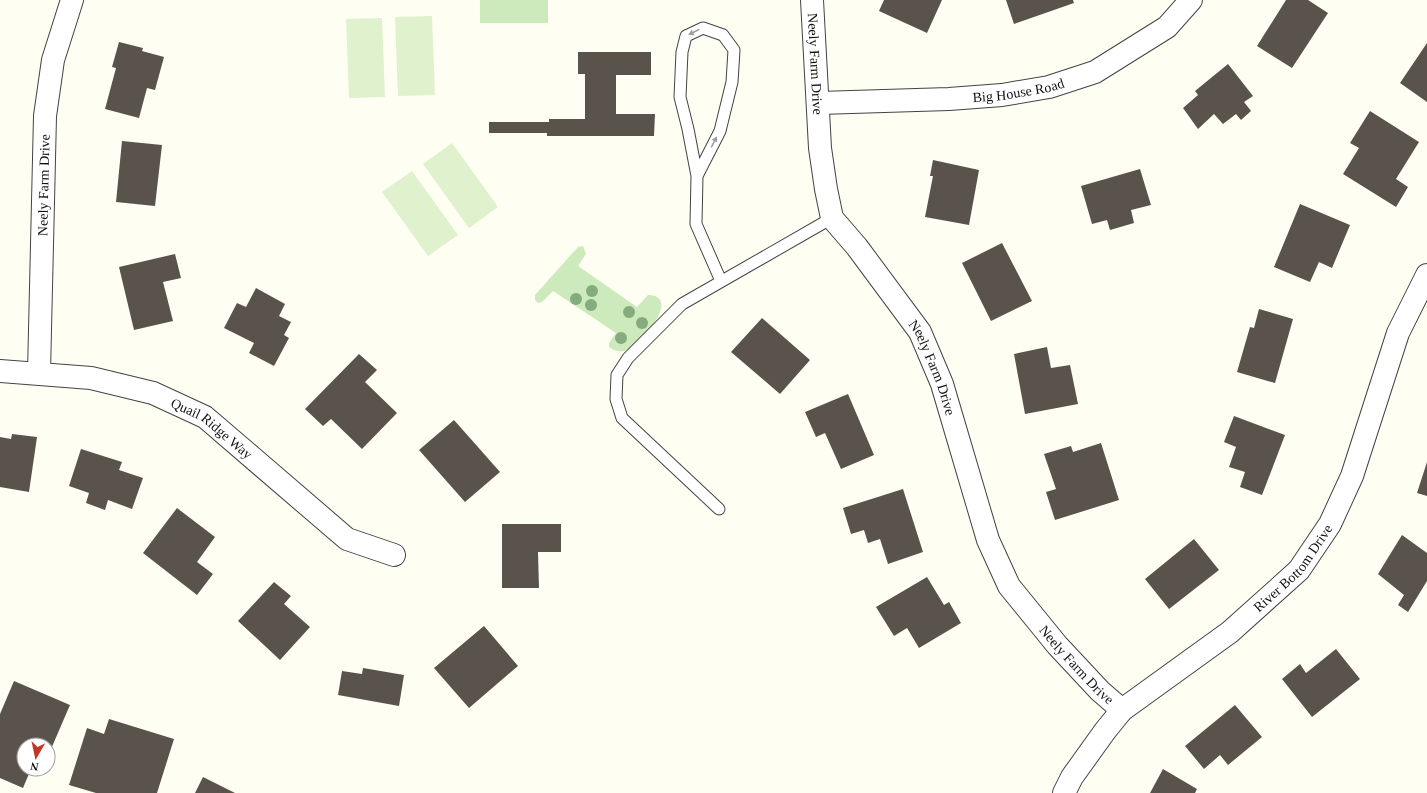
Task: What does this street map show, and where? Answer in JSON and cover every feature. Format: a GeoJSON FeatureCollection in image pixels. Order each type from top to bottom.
{"type":"FeatureCollection","features":[{"type":"Feature","properties":{"kind":"street","name":"Neely Farm Drive"},"geometry":{"type":"LineString","coordinates":[[39,373],[45,116],[53,60],[72,0]]}},
{"type":"Feature","properties":{"kind":"street","name":"Neely Farm Drive"},"geometry":{"type":"LineString","coordinates":[[812,0],[820,148],[832,218],[857,247],[920,332],[942,384],[988,540],[1009,586],[1057,645],[1100,691],[1122,710]]}},
{"type":"Feature","properties":{"kind":"street","name":"Big House Road"},"geometry":{"type":"LineString","coordinates":[[818,103],[948,99],[1002,95],[1049,87],[1095,72],[1167,27],[1191,0]]}},
{"type":"Feature","properties":{"kind":"street","name":"River Bottom Drive"},"geometry":{"type":"LineString","coordinates":[[1064,793],[1072,777],[1122,710],[1230,632],[1299,570],[1330,524],[1352,476],[1398,333],[1427,275]]}},
{"type":"Feature","properties":{"kind":"street","name":"Quail Ridge Way"},"geometry":{"type":"LineString","coordinates":[[0,371],[90,378],[153,393],[205,417],[347,539],[394,555]]}},
{"type":"Feature","properties":{"kind":"lane"},"geometry":{"type":"LineString","coordinates":[[697,176],[720,131],[732,82],[734,50],[723,35],[703,28],[686,36],[682,52],[680,97],[697,176],[696,224],[721,281]]}},
{"type":"Feature","properties":{"kind":"lane"},"geometry":{"type":"LineString","coordinates":[[719,509],[622,418],[616,399],[618,375],[628,358],[682,304],[832,218]]}},
{"type":"Feature","properties":{"kind":"green space"},"geometry":{"type":"Polygon","coordinates":[[[480,0],[548,0],[548,23],[480,23],[480,0]]]}},
{"type":"Feature","properties":{"kind":"green space"},"geometry":{"type":"Polygon","coordinates":[[[432,16],[435,95],[398,96],[395,17],[432,16]]]}},
{"type":"Feature","properties":{"kind":"green space"},"geometry":{"type":"Polygon","coordinates":[[[382,18],[385,97],[349,98],[346,19],[382,18]]]}},
{"type":"Feature","properties":{"kind":"green space"},"geometry":{"type":"Polygon","coordinates":[[[452,143],[498,207],[469,228],[423,164],[452,143]]]}},
{"type":"Feature","properties":{"kind":"green space"},"geometry":{"type":"Polygon","coordinates":[[[412,171],[458,235],[428,256],[382,192],[412,171]]]}},
{"type":"Feature","properties":{"kind":"green space"},"geometry":{"type":"Polygon","coordinates":[[[583,246],[586,254],[578,266],[637,307],[648,295],[658,297],[661,303],[660,312],[649,331],[627,350],[618,351],[609,347],[609,343],[616,333],[553,291],[542,302],[538,303],[535,300],[535,295],[578,247],[583,246]]]}},
{"type":"Feature","properties":{"kind":"building"},"geometry":{"type":"Polygon","coordinates":[[[884,0],[942,0],[927,33],[879,11],[884,0]]]}},
{"type":"Feature","properties":{"kind":"building"},"geometry":{"type":"Polygon","coordinates":[[[1006,0],[1073,0],[1074,3],[1014,24],[1006,0]]]}},
{"type":"Feature","properties":{"kind":"building"},"geometry":{"type":"Polygon","coordinates":[[[1286,0],[1308,0],[1328,13],[1292,68],[1257,46],[1286,0]]]}},
{"type":"Feature","properties":{"kind":"building"},"geometry":{"type":"Polygon","coordinates":[[[119,42],[143,48],[142,51],[164,57],[155,90],[147,88],[139,118],[105,109],[116,68],[112,67],[119,42]]]}},
{"type":"Feature","properties":{"kind":"building"},"geometry":{"type":"Polygon","coordinates":[[[1427,43],[1427,102],[1400,83],[1427,43]]]}},
{"type":"Feature","properties":{"kind":"building"},"geometry":{"type":"Polygon","coordinates":[[[578,52],[651,52],[651,75],[616,75],[616,114],[655,114],[654,136],[547,136],[547,133],[489,133],[489,122],[549,122],[549,119],[585,119],[585,74],[578,74],[578,52]]]}},
{"type":"Feature","properties":{"kind":"building"},"geometry":{"type":"Polygon","coordinates":[[[1228,64],[1253,96],[1244,102],[1251,111],[1241,120],[1236,114],[1223,124],[1214,114],[1198,129],[1183,108],[1198,95],[1195,91],[1228,64]]]}},
{"type":"Feature","properties":{"kind":"building"},"geometry":{"type":"Polygon","coordinates":[[[1370,111],[1419,142],[1396,179],[1408,187],[1396,207],[1343,174],[1359,148],[1350,143],[1370,111]]]}},
{"type":"Feature","properties":{"kind":"building"},"geometry":{"type":"Polygon","coordinates":[[[122,141],[162,145],[155,206],[116,202],[122,141]]]}},
{"type":"Feature","properties":{"kind":"building"},"geometry":{"type":"Polygon","coordinates":[[[933,160],[979,170],[969,225],[925,217],[933,176],[930,176],[933,160]]]}},
{"type":"Feature","properties":{"kind":"building"},"geometry":{"type":"Polygon","coordinates":[[[1140,169],[1151,205],[1131,210],[1134,223],[1110,230],[1107,220],[1092,224],[1081,186],[1140,169]]]}},
{"type":"Feature","properties":{"kind":"building"},"geometry":{"type":"Polygon","coordinates":[[[1300,204],[1350,225],[1332,268],[1319,262],[1310,282],[1274,267],[1300,204]]]}},
{"type":"Feature","properties":{"kind":"building"},"geometry":{"type":"Polygon","coordinates":[[[1002,243],[1032,301],[991,321],[962,263],[1002,243]]]}},
{"type":"Feature","properties":{"kind":"building"},"geometry":{"type":"Polygon","coordinates":[[[175,254],[181,278],[163,282],[173,321],[134,330],[119,267],[175,254]]]}},
{"type":"Feature","properties":{"kind":"building"},"geometry":{"type":"Polygon","coordinates":[[[256,288],[285,304],[279,316],[291,322],[284,335],[289,338],[274,366],[249,353],[254,343],[224,328],[237,303],[246,307],[256,288]]]}},
{"type":"Feature","properties":{"kind":"building"},"geometry":{"type":"Polygon","coordinates":[[[1259,309],[1293,319],[1275,383],[1237,372],[1250,327],[1254,328],[1259,309]]]}},
{"type":"Feature","properties":{"kind":"building"},"geometry":{"type":"Polygon","coordinates":[[[762,318],[810,360],[780,394],[731,352],[762,318]]]}},
{"type":"Feature","properties":{"kind":"building"},"geometry":{"type":"Polygon","coordinates":[[[1047,347],[1051,368],[1070,365],[1078,404],[1025,414],[1014,354],[1047,347]]]}},
{"type":"Feature","properties":{"kind":"building"},"geometry":{"type":"Polygon","coordinates":[[[359,354],[377,370],[365,382],[397,413],[362,449],[331,419],[323,426],[305,409],[359,354]]]}},
{"type":"Feature","properties":{"kind":"building"},"geometry":{"type":"Polygon","coordinates":[[[848,394],[874,455],[841,469],[825,433],[816,437],[805,412],[848,394]]]}},
{"type":"Feature","properties":{"kind":"building"},"geometry":{"type":"Polygon","coordinates":[[[1234,416],[1285,435],[1262,495],[1240,487],[1245,472],[1229,467],[1236,447],[1224,442],[1234,416]]]}},
{"type":"Feature","properties":{"kind":"building"},"geometry":{"type":"Polygon","coordinates":[[[454,420],[500,472],[465,502],[419,450],[454,420]]]}},
{"type":"Feature","properties":{"kind":"building"},"geometry":{"type":"Polygon","coordinates":[[[12,434],[37,437],[29,492],[0,487],[0,437],[11,439],[12,434]]]}},
{"type":"Feature","properties":{"kind":"building"},"geometry":{"type":"Polygon","coordinates":[[[1101,443],[1119,500],[1055,520],[1046,492],[1056,489],[1044,454],[1071,446],[1073,452],[1101,443]]]}},
{"type":"Feature","properties":{"kind":"building"},"geometry":{"type":"Polygon","coordinates":[[[81,449],[122,462],[119,470],[143,478],[132,509],[108,500],[105,510],[86,503],[89,493],[69,486],[81,449]]]}},
{"type":"Feature","properties":{"kind":"building"},"geometry":{"type":"Polygon","coordinates":[[[1427,462],[1427,496],[1417,493],[1427,462]]]}},
{"type":"Feature","properties":{"kind":"building"},"geometry":{"type":"Polygon","coordinates":[[[903,489],[923,552],[888,564],[880,539],[868,543],[864,530],[851,534],[843,508],[903,489]]]}},
{"type":"Feature","properties":{"kind":"building"},"geometry":{"type":"Polygon","coordinates":[[[177,508],[215,537],[197,562],[213,574],[197,595],[143,553],[177,508]]]}},
{"type":"Feature","properties":{"kind":"building"},"geometry":{"type":"Polygon","coordinates":[[[502,524],[561,524],[561,552],[538,552],[539,588],[502,588],[502,524]]]}},
{"type":"Feature","properties":{"kind":"building"},"geometry":{"type":"Polygon","coordinates":[[[1402,535],[1427,553],[1427,581],[1408,612],[1398,605],[1404,595],[1378,574],[1402,535]]]}},
{"type":"Feature","properties":{"kind":"building"},"geometry":{"type":"Polygon","coordinates":[[[1194,539],[1219,570],[1169,609],[1145,579],[1194,539]]]}},
{"type":"Feature","properties":{"kind":"building"},"geometry":{"type":"Polygon","coordinates":[[[927,577],[944,605],[949,602],[961,623],[919,648],[907,628],[894,636],[876,607],[927,577]]]}},
{"type":"Feature","properties":{"kind":"building"},"geometry":{"type":"Polygon","coordinates":[[[274,582],[291,596],[284,604],[310,627],[280,660],[238,621],[274,582]]]}},
{"type":"Feature","properties":{"kind":"building"},"geometry":{"type":"Polygon","coordinates":[[[484,626],[518,666],[469,708],[434,668],[484,626]]]}},
{"type":"Feature","properties":{"kind":"building"},"geometry":{"type":"Polygon","coordinates":[[[1336,649],[1360,679],[1312,717],[1282,679],[1300,664],[1306,673],[1336,649]]]}},
{"type":"Feature","properties":{"kind":"building"},"geometry":{"type":"Polygon","coordinates":[[[363,668],[404,675],[399,706],[338,695],[342,671],[362,674],[363,668]]]}},
{"type":"Feature","properties":{"kind":"building"},"geometry":{"type":"Polygon","coordinates":[[[14,681],[70,705],[56,737],[16,737],[16,777],[28,777],[23,788],[0,778],[0,714],[14,681]]]}},
{"type":"Feature","properties":{"kind":"building"},"geometry":{"type":"Polygon","coordinates":[[[1235,705],[1262,737],[1228,765],[1220,755],[1204,769],[1185,746],[1235,705]]]}},
{"type":"Feature","properties":{"kind":"building"},"geometry":{"type":"Polygon","coordinates":[[[109,719],[174,739],[157,793],[96,793],[69,785],[87,728],[104,734],[109,719]]]}},
{"type":"Feature","properties":{"kind":"building"},"geometry":{"type":"Polygon","coordinates":[[[1163,769],[1197,789],[1195,793],[1150,793],[1163,769]]]}},
{"type":"Feature","properties":{"kind":"building"},"geometry":{"type":"Polygon","coordinates":[[[203,777],[235,793],[195,793],[203,777]]]}}]}
